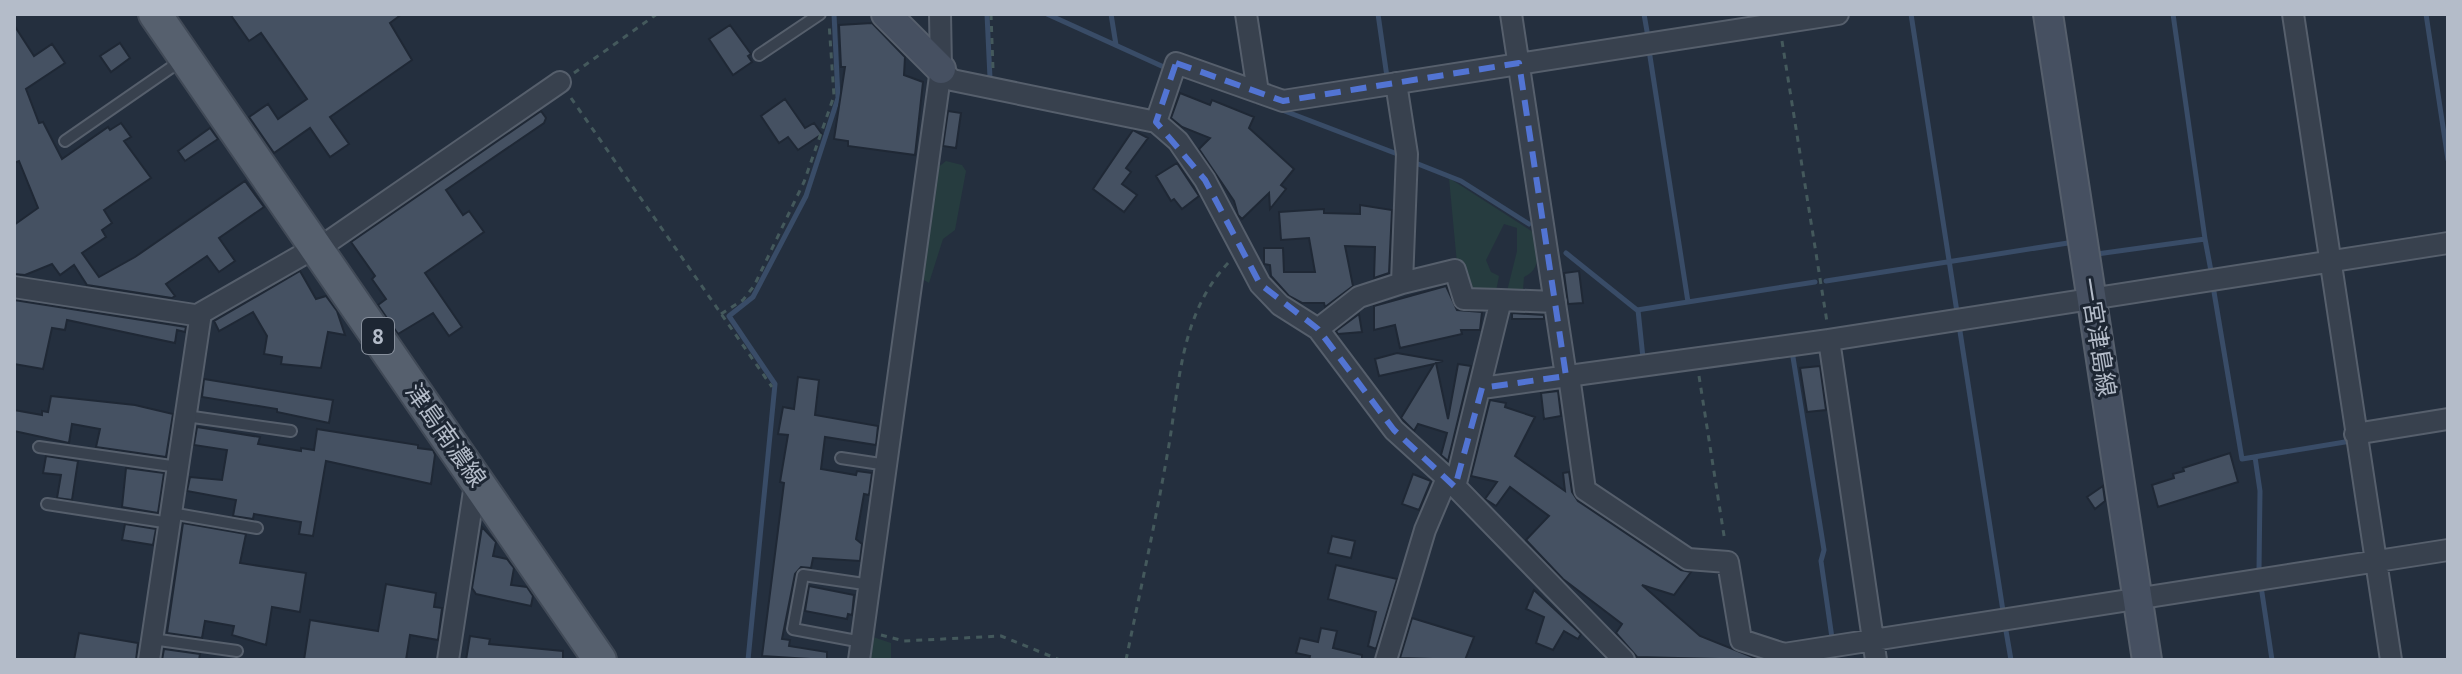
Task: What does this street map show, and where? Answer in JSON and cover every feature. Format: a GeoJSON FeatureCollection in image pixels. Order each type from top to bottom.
{"type":"FeatureCollection","features":[{"type":"Feature","properties":{"kind":"main road","name":"津島南濃線"},"geometry":{"type":"LineString","coordinates":[[155,14],[600,660]]}},
{"type":"Feature","properties":{"kind":"main road"},"geometry":{"type":"LineString","coordinates":[[886,14],[941,69]]}},
{"type":"Feature","properties":{"kind":"main road","name":"一宮津島線"},"geometry":{"type":"LineString","coordinates":[[2048,14],[2147,660]]}},
{"type":"Feature","properties":{"kind":"street"},"geometry":{"type":"LineString","coordinates":[[862,644],[941,69],[940,14]]}},
{"type":"Feature","properties":{"kind":"street"},"geometry":{"type":"LineString","coordinates":[[1246,14],[1258,92]]}},
{"type":"Feature","properties":{"kind":"street"},"geometry":{"type":"LineString","coordinates":[[1511,14],[1585,490],[1688,559],[1728,562],[1741,640],[1784,654],[1875,650],[2138,598],[2448,550]]}},
{"type":"Feature","properties":{"kind":"street"},"geometry":{"type":"LineString","coordinates":[[1156,122],[1176,63],[1283,101],[1838,14]]}},
{"type":"Feature","properties":{"kind":"street"},"geometry":{"type":"LineString","coordinates":[[2293,14],[2391,660]]}},
{"type":"Feature","properties":{"kind":"street"},"geometry":{"type":"LineString","coordinates":[[941,69],[952,80],[1156,122],[1178,141],[1205,180],[1260,284],[1280,305],[1318,329],[1394,430],[1451,482],[1624,660]]}},
{"type":"Feature","properties":{"kind":"street"},"geometry":{"type":"LineString","coordinates":[[14,287],[201,316],[317,248],[560,82]]}},
{"type":"Feature","properties":{"kind":"street"},"geometry":{"type":"LineString","coordinates":[[1396,83],[1407,154],[1402,283]]}},
{"type":"Feature","properties":{"kind":"street"},"geometry":{"type":"LineString","coordinates":[[1482,388],[1829,340],[2092,296],[2448,243]]}},
{"type":"Feature","properties":{"kind":"street"},"geometry":{"type":"LineString","coordinates":[[1318,329],[1359,297],[1455,270],[1464,299],[1555,302]]}},
{"type":"Feature","properties":{"kind":"street"},"geometry":{"type":"LineString","coordinates":[[1386,660],[1425,530],[1451,482],[1482,388],[1501,300]]}},
{"type":"Feature","properties":{"kind":"street"},"geometry":{"type":"LineString","coordinates":[[149,660],[201,316]]}},
{"type":"Feature","properties":{"kind":"street"},"geometry":{"type":"LineString","coordinates":[[1829,340],[1875,650]]}},
{"type":"Feature","properties":{"kind":"street"},"geometry":{"type":"LineString","coordinates":[[2355,434],[2448,419]]}},
{"type":"Feature","properties":{"kind":"street"},"geometry":{"type":"LineString","coordinates":[[448,660],[476,478]]}},
{"type":"Feature","properties":{"kind":"lane"},"geometry":{"type":"LineString","coordinates":[[759,55],[820,14]]}},
{"type":"Feature","properties":{"kind":"lane"},"geometry":{"type":"LineString","coordinates":[[65,141],[185,58]]}},
{"type":"Feature","properties":{"kind":"lane"},"geometry":{"type":"LineString","coordinates":[[186,416],[291,431]]}},
{"type":"Feature","properties":{"kind":"lane"},"geometry":{"type":"LineString","coordinates":[[39,447],[178,467]]}},
{"type":"Feature","properties":{"kind":"lane"},"geometry":{"type":"LineString","coordinates":[[841,458],[887,465]]}},
{"type":"Feature","properties":{"kind":"lane"},"geometry":{"type":"LineString","coordinates":[[47,504],[257,528]]}},
{"type":"Feature","properties":{"kind":"lane"},"geometry":{"type":"LineString","coordinates":[[862,644],[793,629],[803,575],[871,585]]}},
{"type":"Feature","properties":{"kind":"lane"},"geometry":{"type":"LineString","coordinates":[[152,639],[237,651]]}},
{"type":"Feature","properties":{"kind":"path"},"geometry":{"type":"LineString","coordinates":[[657,14],[560,82],[772,387]]}},
{"type":"Feature","properties":{"kind":"path"},"geometry":{"type":"LineString","coordinates":[[721,314],[743,300],[754,286],[804,182],[834,96],[828,14]]}},
{"type":"Feature","properties":{"kind":"path"},"geometry":{"type":"LineString","coordinates":[[991,14],[994,89]]}},
{"type":"Feature","properties":{"kind":"path"},"geometry":{"type":"LineString","coordinates":[[1779,24],[1829,340]]}},
{"type":"Feature","properties":{"kind":"path"},"geometry":{"type":"LineString","coordinates":[[1126,660],[1168,454],[1184,343],[1206,289],[1242,248]]}},
{"type":"Feature","properties":{"kind":"path"},"geometry":{"type":"LineString","coordinates":[[1696,358],[1728,562]]}},
{"type":"Feature","properties":{"kind":"path"},"geometry":{"type":"LineString","coordinates":[[862,644],[1001,636],[1060,660]]}},
{"type":"Feature","properties":{"kind":"highlighted area"},"geometry":{"type":"Polygon","coordinates":[[[1176,63],[1283,101],[1519,63],[1566,376],[1482,388],[1455,487],[1394,430],[1318,329],[1260,284],[1205,180],[1156,122],[1176,63]]]}},
{"type":"Feature","properties":{"kind":"green space"},"geometry":{"type":"Polygon","coordinates":[[[946,161],[962,165],[966,171],[955,230],[943,239],[929,283],[917,276],[932,172],[946,161]]]}},
{"type":"Feature","properties":{"kind":"green space"},"geometry":{"type":"Polygon","coordinates":[[[1449,178],[1536,234],[1536,264],[1524,277],[1523,290],[1515,294],[1507,291],[1517,251],[1517,228],[1504,224],[1486,260],[1491,272],[1499,276],[1495,296],[1466,294],[1457,264],[1449,178]]]}},
{"type":"Feature","properties":{"kind":"green space"},"geometry":{"type":"Polygon","coordinates":[[[870,636],[891,643],[891,660],[866,660],[870,636]]]}},
{"type":"Feature","properties":{"kind":"building"},"geometry":{"type":"Polygon","coordinates":[[[230,14],[402,14],[390,23],[412,60],[330,117],[349,144],[330,157],[310,128],[274,153],[249,117],[268,104],[278,119],[307,99],[261,33],[249,41],[230,14]]]}},
{"type":"Feature","properties":{"kind":"building"},"geometry":{"type":"Polygon","coordinates":[[[872,23],[905,57],[904,75],[923,82],[915,155],[848,146],[848,141],[834,139],[845,67],[841,67],[839,25],[872,23]]]}},
{"type":"Feature","properties":{"kind":"building"},"geometry":{"type":"Polygon","coordinates":[[[14,25],[34,56],[52,44],[65,63],[26,89],[39,123],[43,122],[62,159],[108,127],[110,130],[121,123],[131,137],[124,141],[151,178],[104,210],[112,223],[102,230],[106,237],[82,253],[99,277],[135,257],[245,181],[264,207],[219,238],[235,261],[219,272],[207,256],[166,284],[175,296],[172,298],[87,285],[74,265],[60,275],[52,264],[25,275],[14,274],[14,225],[38,208],[19,161],[14,163],[14,25]]]}},
{"type":"Feature","properties":{"kind":"building"},"geometry":{"type":"Polygon","coordinates":[[[730,25],[751,54],[748,56],[752,62],[733,75],[709,39],[730,25]]]}},
{"type":"Feature","properties":{"kind":"building"},"geometry":{"type":"Polygon","coordinates":[[[120,43],[130,58],[111,72],[100,56],[120,43]]]}},
{"type":"Feature","properties":{"kind":"building"},"geometry":{"type":"Polygon","coordinates":[[[1180,93],[1210,105],[1212,100],[1254,117],[1249,128],[1294,169],[1281,185],[1286,189],[1270,209],[1269,193],[1242,219],[1238,215],[1234,201],[1199,149],[1210,138],[1182,127],[1171,118],[1180,93]]]}},
{"type":"Feature","properties":{"kind":"building"},"geometry":{"type":"Polygon","coordinates":[[[785,99],[805,128],[814,123],[822,134],[798,150],[788,137],[779,143],[761,116],[785,99]]]}},
{"type":"Feature","properties":{"kind":"building"},"geometry":{"type":"Polygon","coordinates":[[[541,111],[546,118],[544,123],[446,190],[463,215],[469,211],[484,232],[425,273],[462,327],[449,336],[433,313],[398,334],[378,305],[386,299],[372,279],[375,276],[351,242],[541,111]]]}},
{"type":"Feature","properties":{"kind":"building"},"geometry":{"type":"Polygon","coordinates":[[[948,111],[961,113],[956,148],[943,146],[948,111]]]}},
{"type":"Feature","properties":{"kind":"building"},"geometry":{"type":"Polygon","coordinates":[[[210,128],[218,139],[185,161],[178,151],[210,128]]]}},
{"type":"Feature","properties":{"kind":"building"},"geometry":{"type":"Polygon","coordinates":[[[1133,130],[1148,138],[1126,168],[1131,172],[1122,184],[1137,195],[1124,212],[1093,189],[1133,130]]]}},
{"type":"Feature","properties":{"kind":"building"},"geometry":{"type":"Polygon","coordinates":[[[1177,163],[1199,196],[1182,209],[1174,199],[1171,201],[1156,176],[1177,163]]]}},
{"type":"Feature","properties":{"kind":"building"},"geometry":{"type":"Polygon","coordinates":[[[1360,205],[1392,210],[1389,273],[1374,278],[1375,247],[1345,246],[1353,286],[1325,307],[1324,303],[1302,303],[1289,296],[1271,276],[1270,265],[1264,264],[1264,248],[1283,248],[1284,272],[1315,272],[1309,238],[1281,240],[1279,212],[1324,209],[1324,213],[1360,214],[1360,205]]]}},
{"type":"Feature","properties":{"kind":"building"},"geometry":{"type":"Polygon","coordinates":[[[300,271],[316,299],[326,296],[337,311],[345,335],[328,332],[321,368],[281,364],[282,357],[264,354],[267,336],[253,312],[219,331],[214,321],[300,271]]]}},
{"type":"Feature","properties":{"kind":"building"},"geometry":{"type":"Polygon","coordinates":[[[1579,271],[1583,303],[1568,304],[1564,273],[1579,271]]]}},
{"type":"Feature","properties":{"kind":"building"},"geometry":{"type":"Polygon","coordinates":[[[1446,286],[1457,310],[1482,312],[1480,330],[1461,330],[1462,334],[1400,348],[1395,325],[1374,330],[1374,306],[1446,286]]]}},
{"type":"Feature","properties":{"kind":"building"},"geometry":{"type":"Polygon","coordinates":[[[14,300],[186,327],[185,332],[177,330],[175,343],[67,320],[65,330],[52,328],[43,369],[14,364],[14,300]]]}},
{"type":"Feature","properties":{"kind":"building"},"geometry":{"type":"Polygon","coordinates":[[[1512,313],[1544,315],[1544,319],[1512,319],[1512,313]]]}},
{"type":"Feature","properties":{"kind":"building"},"geometry":{"type":"Polygon","coordinates":[[[1359,314],[1362,332],[1338,334],[1336,331],[1359,314]]]}},
{"type":"Feature","properties":{"kind":"building"},"geometry":{"type":"Polygon","coordinates":[[[1397,353],[1443,361],[1436,363],[1448,419],[1458,364],[1471,366],[1448,461],[1441,455],[1447,433],[1418,424],[1414,431],[1401,418],[1434,364],[1379,376],[1375,359],[1397,353]]]}},
{"type":"Feature","properties":{"kind":"building"},"geometry":{"type":"Polygon","coordinates":[[[1820,366],[1826,410],[1807,412],[1800,368],[1820,366]]]}},
{"type":"Feature","properties":{"kind":"building"},"geometry":{"type":"Polygon","coordinates":[[[798,377],[819,380],[815,415],[878,426],[876,445],[825,437],[821,469],[856,475],[857,471],[872,473],[869,495],[864,494],[856,539],[862,544],[860,561],[813,558],[811,568],[801,567],[795,574],[782,639],[790,640],[789,646],[827,652],[827,660],[762,656],[784,483],[780,482],[788,435],[778,434],[783,407],[794,409],[798,377]]]}},
{"type":"Feature","properties":{"kind":"building"},"geometry":{"type":"Polygon","coordinates":[[[204,379],[333,400],[329,423],[277,412],[277,409],[202,397],[204,379]]]}},
{"type":"Feature","properties":{"kind":"building"},"geometry":{"type":"Polygon","coordinates":[[[1558,391],[1561,416],[1544,419],[1541,393],[1558,391]]]}},
{"type":"Feature","properties":{"kind":"building"},"geometry":{"type":"Polygon","coordinates":[[[51,396],[135,405],[173,414],[166,457],[96,447],[100,429],[72,424],[69,443],[14,431],[14,410],[42,415],[42,411],[48,412],[51,396]]]}},
{"type":"Feature","properties":{"kind":"building"},"geometry":{"type":"Polygon","coordinates":[[[1490,400],[1506,403],[1505,407],[1535,417],[1515,456],[1565,491],[1563,473],[1569,472],[1572,492],[1578,501],[1681,570],[1691,572],[1674,595],[1642,585],[1700,636],[1760,660],[1637,657],[1616,633],[1622,624],[1563,579],[1526,540],[1549,516],[1510,487],[1496,506],[1485,499],[1497,482],[1471,476],[1490,400]]]}},
{"type":"Feature","properties":{"kind":"building"},"geometry":{"type":"Polygon","coordinates":[[[197,427],[260,437],[258,444],[301,451],[301,448],[314,450],[317,429],[418,445],[418,448],[433,450],[435,455],[431,484],[326,461],[313,536],[299,534],[301,522],[254,514],[253,519],[233,516],[236,500],[187,491],[190,477],[222,480],[227,450],[194,445],[197,427]]]}},
{"type":"Feature","properties":{"kind":"building"},"geometry":{"type":"Polygon","coordinates":[[[2230,453],[2238,482],[2158,507],[2152,485],[2174,478],[2173,474],[2184,471],[2183,468],[2230,453]]]}},
{"type":"Feature","properties":{"kind":"building"},"geometry":{"type":"Polygon","coordinates":[[[46,456],[78,461],[72,500],[57,498],[61,475],[43,473],[46,456]]]}},
{"type":"Feature","properties":{"kind":"building"},"geometry":{"type":"Polygon","coordinates":[[[126,468],[164,473],[158,513],[122,507],[126,468]]]}},
{"type":"Feature","properties":{"kind":"building"},"geometry":{"type":"Polygon","coordinates":[[[1413,474],[1431,481],[1419,510],[1402,504],[1413,474]]]}},
{"type":"Feature","properties":{"kind":"building"},"geometry":{"type":"Polygon","coordinates":[[[2103,486],[2105,501],[2095,509],[2087,497],[2103,486]]]}},
{"type":"Feature","properties":{"kind":"building"},"geometry":{"type":"Polygon","coordinates":[[[183,523],[246,534],[240,563],[306,573],[300,612],[272,607],[266,645],[232,635],[234,626],[205,621],[202,638],[167,633],[183,523]]]}},
{"type":"Feature","properties":{"kind":"building"},"geometry":{"type":"Polygon","coordinates":[[[125,524],[156,529],[153,545],[122,540],[125,524]]]}},
{"type":"Feature","properties":{"kind":"building"},"geometry":{"type":"Polygon","coordinates":[[[482,527],[496,542],[493,556],[507,559],[514,568],[511,585],[527,587],[533,596],[531,606],[476,594],[472,588],[482,527]]]}},
{"type":"Feature","properties":{"kind":"building"},"geometry":{"type":"Polygon","coordinates":[[[1332,536],[1355,541],[1351,558],[1328,553],[1332,536]]]}},
{"type":"Feature","properties":{"kind":"building"},"geometry":{"type":"Polygon","coordinates":[[[1336,565],[1397,579],[1376,649],[1368,646],[1376,612],[1328,599],[1336,565]]]}},
{"type":"Feature","properties":{"kind":"building"},"geometry":{"type":"Polygon","coordinates":[[[386,584],[436,593],[434,607],[442,608],[438,640],[410,635],[406,660],[304,660],[310,620],[378,631],[386,584]]]}},
{"type":"Feature","properties":{"kind":"building"},"geometry":{"type":"Polygon","coordinates":[[[809,586],[854,595],[852,615],[848,614],[847,619],[805,611],[809,586]]]}},
{"type":"Feature","properties":{"kind":"building"},"geometry":{"type":"Polygon","coordinates":[[[1534,590],[1581,634],[1578,639],[1564,631],[1553,650],[1536,643],[1544,617],[1526,609],[1534,590]]]}},
{"type":"Feature","properties":{"kind":"building"},"geometry":{"type":"Polygon","coordinates":[[[1412,618],[1474,637],[1465,660],[1400,658],[1412,618]]]}},
{"type":"Feature","properties":{"kind":"building"},"geometry":{"type":"Polygon","coordinates":[[[1321,628],[1337,631],[1333,648],[1362,655],[1362,660],[1309,660],[1310,656],[1296,653],[1300,638],[1318,642],[1321,628]]]}},
{"type":"Feature","properties":{"kind":"building"},"geometry":{"type":"Polygon","coordinates":[[[79,633],[138,643],[136,660],[74,660],[79,633]]]}},
{"type":"Feature","properties":{"kind":"building"},"geometry":{"type":"Polygon","coordinates":[[[470,636],[490,639],[489,644],[563,651],[563,660],[466,660],[470,636]]]}},
{"type":"Feature","properties":{"kind":"building"},"geometry":{"type":"Polygon","coordinates":[[[164,649],[200,654],[199,660],[162,660],[164,649]]]}},
{"type":"Feature","properties":{"kind":"waterway"},"geometry":{"type":"LineString","coordinates":[[748,660],[775,384],[729,316],[753,297],[806,196],[838,98],[834,14]]}},
{"type":"Feature","properties":{"kind":"waterway"},"geometry":{"type":"LineString","coordinates":[[987,14],[990,78]]}},
{"type":"Feature","properties":{"kind":"waterway"},"geometry":{"type":"LineString","coordinates":[[1047,14],[1166,68]]}},
{"type":"Feature","properties":{"kind":"waterway"},"geometry":{"type":"LineString","coordinates":[[1111,14],[1116,45]]}},
{"type":"Feature","properties":{"kind":"waterway"},"geometry":{"type":"LineString","coordinates":[[1378,14],[1387,77]]}},
{"type":"Feature","properties":{"kind":"waterway"},"geometry":{"type":"LineString","coordinates":[[1644,14],[1648,37]]}},
{"type":"Feature","properties":{"kind":"waterway"},"geometry":{"type":"LineString","coordinates":[[1911,14],[1957,312]]}},
{"type":"Feature","properties":{"kind":"waterway"},"geometry":{"type":"LineString","coordinates":[[2173,14],[2205,239]]}},
{"type":"Feature","properties":{"kind":"waterway"},"geometry":{"type":"LineString","coordinates":[[2426,14],[2448,160]]}},
{"type":"Feature","properties":{"kind":"waterway"},"geometry":{"type":"LineString","coordinates":[[1649,50],[1688,302]]}},
{"type":"Feature","properties":{"kind":"waterway"},"geometry":{"type":"LineString","coordinates":[[1282,110],[1400,155]]}},
{"type":"Feature","properties":{"kind":"waterway"},"geometry":{"type":"LineString","coordinates":[[1413,162],[1461,181],[1529,224]]}},
{"type":"Feature","properties":{"kind":"waterway"},"geometry":{"type":"LineString","coordinates":[[2097,254],[2205,239],[2211,271]]}},
{"type":"Feature","properties":{"kind":"waterway"},"geometry":{"type":"LineString","coordinates":[[1826,281],[2068,243]]}},
{"type":"Feature","properties":{"kind":"waterway"},"geometry":{"type":"LineString","coordinates":[[1566,253],[1637,310],[1815,282]]}},
{"type":"Feature","properties":{"kind":"waterway"},"geometry":{"type":"LineString","coordinates":[[2213,286],[2242,459],[2351,441]]}},
{"type":"Feature","properties":{"kind":"waterway"},"geometry":{"type":"LineString","coordinates":[[1638,310],[1643,358],[1639,358]]}},
{"type":"Feature","properties":{"kind":"waterway"},"geometry":{"type":"LineString","coordinates":[[1959,325],[2003,611]]}},
{"type":"Feature","properties":{"kind":"waterway"},"geometry":{"type":"LineString","coordinates":[[1792,351],[1824,550],[1821,561],[1832,638]]}},
{"type":"Feature","properties":{"kind":"waterway"},"geometry":{"type":"LineString","coordinates":[[2255,457],[2260,491],[2259,571]]}},
{"type":"Feature","properties":{"kind":"waterway"},"geometry":{"type":"LineString","coordinates":[[2261,586],[2272,660]]}},
{"type":"Feature","properties":{"kind":"waterway"},"geometry":{"type":"LineString","coordinates":[[2005,625],[2011,660]]}}]}
